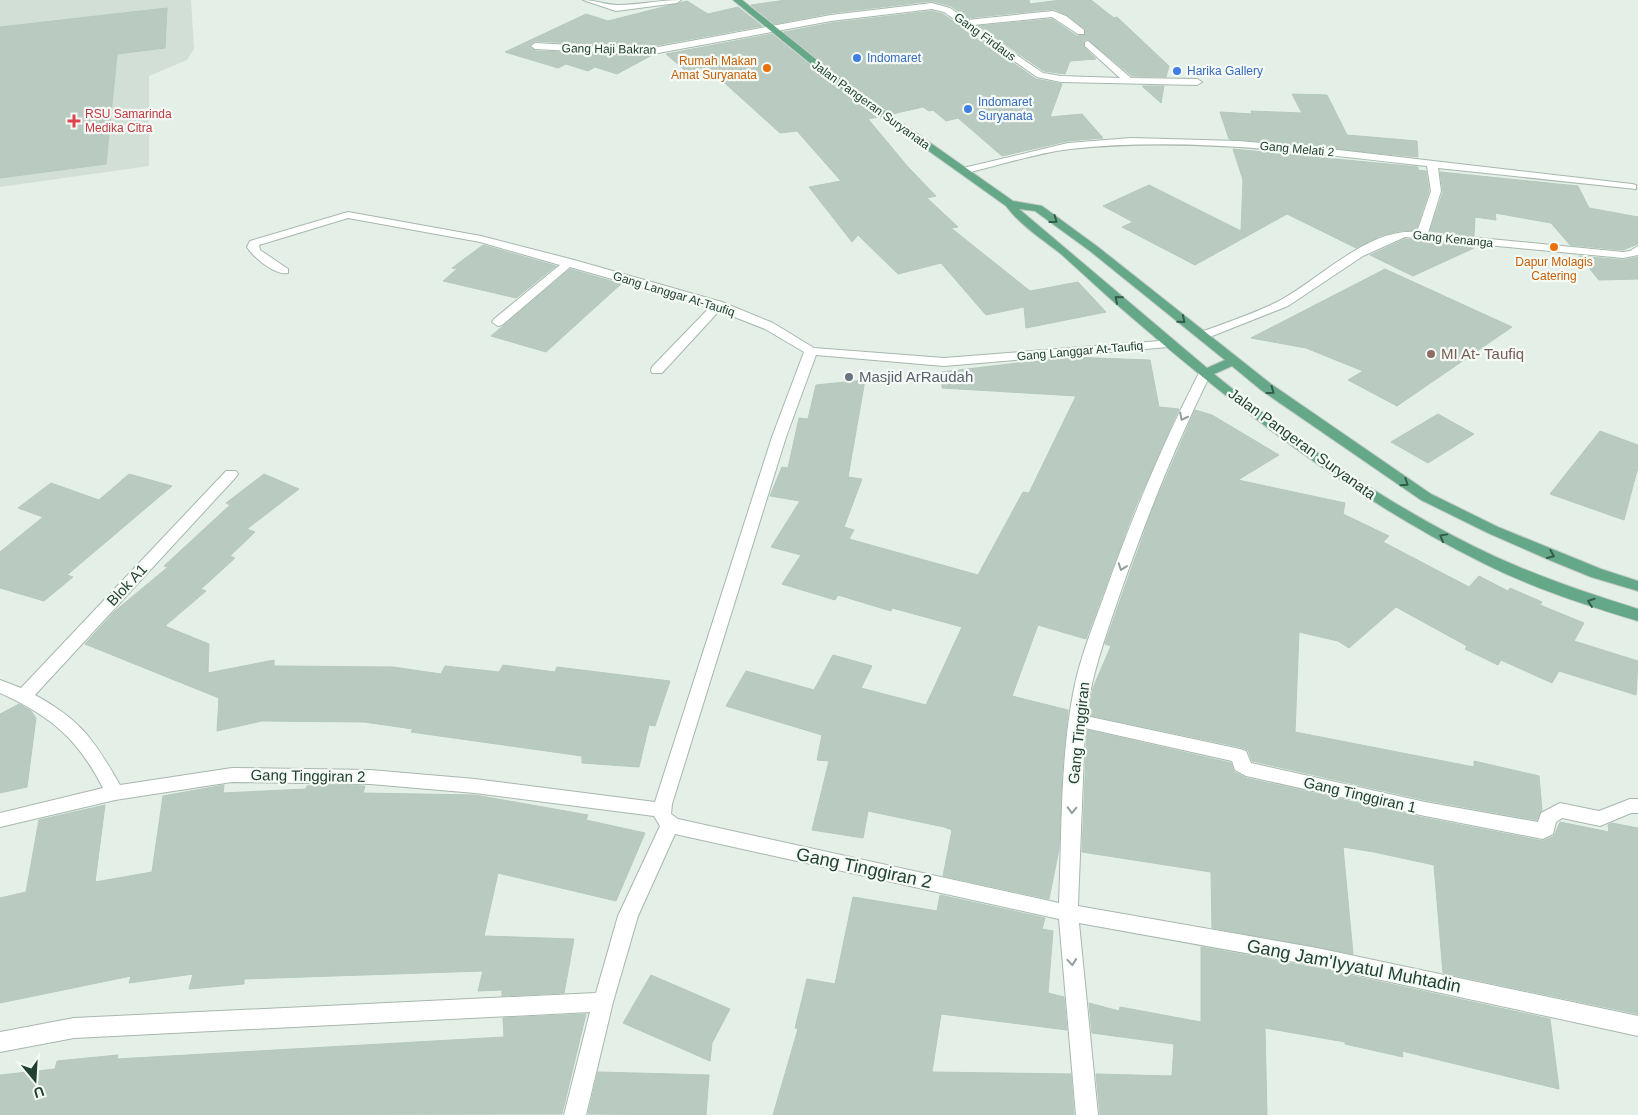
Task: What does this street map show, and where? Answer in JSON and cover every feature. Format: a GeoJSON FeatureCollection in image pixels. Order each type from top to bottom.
{"type":"FeatureCollection","features":[{"type":"Feature","properties":{"kind":"main road","name":"Jalan Pangeran Suryanata"},"geometry":{"type":"LineString","coordinates":[[737,0],[845,87],[1010,204],[1020,218],[1062,250],[1168,343],[1328,465],[1393,509],[1468,550],[1536,583],[1597,604],[1638,615]]}},
{"type":"Feature","properties":{"kind":"main road","name":"Jalan Pangeran Suryanata"},"geometry":{"type":"LineString","coordinates":[[1010,204],[1038,208],[1094,249],[1233,361],[1328,431],[1426,496],[1493,530],[1596,573],[1638,586]]}},
{"type":"Feature","properties":{"kind":"main road"},"geometry":{"type":"LineString","coordinates":[[1205,373],[1233,361]]}},
{"type":"Feature","properties":{"kind":"street"},"geometry":{"type":"LineString","coordinates":[[587,0],[616,8],[677,0]]}},
{"type":"Feature","properties":{"kind":"street","name":"Gang Firdaus"},"geometry":{"type":"LineString","coordinates":[[771,28],[923,6],[942,8],[1040,75],[1061,79],[1197,82]]}},
{"type":"Feature","properties":{"kind":"street"},"geometry":{"type":"LineString","coordinates":[[965,23],[1053,14],[1063,18],[1081,32]]}},
{"type":"Feature","properties":{"kind":"street","name":"Gang Haji Bakran"},"geometry":{"type":"LineString","coordinates":[[535,46],[658,50],[771,28]]}},
{"type":"Feature","properties":{"kind":"street"},"geometry":{"type":"LineString","coordinates":[[1088,44],[1129,81]]}},
{"type":"Feature","properties":{"kind":"street","name":"Gang Melati 2"},"geometry":{"type":"LineString","coordinates":[[963,171],[1068,146],[1130,141],[1239,144],[1330,152],[1432,165],[1632,186]]}},
{"type":"Feature","properties":{"kind":"street"},"geometry":{"type":"LineString","coordinates":[[1421,236],[1436,191],[1432,165]]}},
{"type":"Feature","properties":{"kind":"street","name":"Gang Langgar At-Taufiq"},"geometry":{"type":"LineString","coordinates":[[284,271],[256,252],[253,247],[254,243],[348,215],[482,238],[570,262],[718,306],[777,330],[811,351],[913,361],[944,362],[1168,343]]}},
{"type":"Feature","properties":{"kind":"street","name":"Gang Kenanga"},"geometry":{"type":"LineString","coordinates":[[1202,336],[1269,311],[1295,297],[1354,255],[1404,234],[1623,255],[1632,254],[1638,249]]}},
{"type":"Feature","properties":{"kind":"street"},"geometry":{"type":"LineString","coordinates":[[498,322],[570,262]]}},
{"type":"Feature","properties":{"kind":"street"},"geometry":{"type":"LineString","coordinates":[[657,370],[718,306]]}},
{"type":"Feature","properties":{"kind":"street"},"geometry":{"type":"LineString","coordinates":[[575,1115],[603,1002],[628,916],[664,817],[779,437],[811,351]]}},
{"type":"Feature","properties":{"kind":"street","name":"Gang Tinggiran"},"geometry":{"type":"LineString","coordinates":[[1087,1115],[1068,913],[1077,720],[1086,672],[1138,520],[1170,442],[1205,373]]}},
{"type":"Feature","properties":{"kind":"street","name":"Blok A1"},"geometry":{"type":"LineString","coordinates":[[24,696],[231,474]]}},
{"type":"Feature","properties":{"kind":"street"},"geometry":{"type":"LineString","coordinates":[[0,686],[24,696],[62,720],[89,747],[115,793]]}},
{"type":"Feature","properties":{"kind":"street","name":"Gang Tinggiran 1"},"geometry":{"type":"LineString","coordinates":[[1077,720],[1240,756],[1241,765],[1246,770],[1424,809],[1543,831],[1547,830],[1547,818],[1560,810],[1600,819],[1630,806],[1638,806]]}},
{"type":"Feature","properties":{"kind":"street","name":"Gang Tinggiran 2"},"geometry":{"type":"LineString","coordinates":[[0,820],[115,793],[232,775],[370,777],[475,786],[664,817],[1068,913]]}},
{"type":"Feature","properties":{"kind":"street","name":"Gang Jam'Iyyatul Muhtadin"},"geometry":{"type":"LineString","coordinates":[[1068,913],[1318,957],[1638,1026]]}},
{"type":"Feature","properties":{"kind":"street"},"geometry":{"type":"LineString","coordinates":[[0,1042],[74,1028],[603,1002]]}},
{"type":"Feature","properties":{"kind":"shaded area","name":"RSU Samarinda Medika Citra"},"geometry":{"type":"Polygon","coordinates":[[[0,0],[191,0],[194,49],[187,60],[149,76],[149,166],[0,187],[0,0]]]}},
{"type":"Feature","properties":{"kind":"building"},"geometry":{"type":"Polygon","coordinates":[[[786,0],[1029,0],[1030,4],[1061,0],[1091,0],[1114,18],[1117,17],[1169,66],[1166,77],[1132,76],[1087,39],[1083,41],[1084,47],[1096,59],[1070,61],[1065,74],[1044,71],[978,26],[1052,19],[1077,36],[1085,35],[1085,29],[1067,15],[1054,9],[968,18],[951,6],[932,1],[831,13],[774,24],[751,5],[786,0]]]}},
{"type":"Feature","properties":{"kind":"building"},"geometry":{"type":"Polygon","coordinates":[[[687,1],[708,14],[738,7],[762,26],[658,45],[629,46],[535,41],[529,46],[535,51],[652,55],[617,74],[595,67],[588,71],[566,64],[558,68],[505,52],[586,14],[608,21],[687,1]]]}},
{"type":"Feature","properties":{"kind":"building","name":"RSU Samarinda Medika Citra"},"geometry":{"type":"Polygon","coordinates":[[[167,8],[165,48],[117,54],[106,164],[0,178],[0,27],[167,8]]]}},
{"type":"Feature","properties":{"kind":"building"},"geometry":{"type":"Polygon","coordinates":[[[932,11],[943,14],[1036,79],[1062,84],[1050,117],[1082,114],[1103,138],[1068,141],[1002,156],[958,118],[946,121],[933,110],[929,111],[923,107],[892,114],[849,84],[784,32],[831,23],[932,11]]]}},
{"type":"Feature","properties":{"kind":"building"},"geometry":{"type":"Polygon","coordinates":[[[772,34],[841,90],[878,117],[868,119],[908,167],[936,196],[927,198],[958,227],[951,228],[1030,291],[1078,282],[1106,312],[1026,328],[1024,307],[986,315],[941,263],[898,274],[858,235],[852,242],[809,187],[841,181],[797,131],[780,133],[707,67],[686,71],[666,54],[772,34]]]}},
{"type":"Feature","properties":{"kind":"building"},"geometry":{"type":"Polygon","coordinates":[[[1142,86],[1164,86],[1161,103],[1142,86]]]}},
{"type":"Feature","properties":{"kind":"building"},"geometry":{"type":"Polygon","coordinates":[[[1292,94],[1327,95],[1347,135],[1417,141],[1418,157],[1229,139],[1220,112],[1252,114],[1251,111],[1302,113],[1292,94]]]}},
{"type":"Feature","properties":{"kind":"building"},"geometry":{"type":"Polygon","coordinates":[[[1233,149],[1418,167],[1418,170],[1426,171],[1429,191],[1416,230],[1399,231],[1380,236],[1356,248],[1287,214],[1195,265],[1122,227],[1133,222],[1103,206],[1149,185],[1241,231],[1243,180],[1233,149]]]}},
{"type":"Feature","properties":{"kind":"building"},"geometry":{"type":"Polygon","coordinates":[[[1440,172],[1578,186],[1589,208],[1638,217],[1638,244],[1623,250],[1570,245],[1551,223],[1495,213],[1496,220],[1475,217],[1474,236],[1430,231],[1443,192],[1440,172]]]}},
{"type":"Feature","properties":{"kind":"building"},"geometry":{"type":"Polygon","coordinates":[[[1405,239],[1474,246],[1474,248],[1413,276],[1370,255],[1405,239]]]}},
{"type":"Feature","properties":{"kind":"building"},"geometry":{"type":"Polygon","coordinates":[[[483,245],[556,266],[516,298],[443,281],[457,269],[452,268],[483,245]]]}},
{"type":"Feature","properties":{"kind":"building"},"geometry":{"type":"Polygon","coordinates":[[[1579,256],[1623,260],[1638,257],[1638,279],[1599,280],[1579,256]]]}},
{"type":"Feature","properties":{"kind":"building"},"geometry":{"type":"Polygon","coordinates":[[[570,269],[621,284],[546,352],[491,336],[570,269]]]}},
{"type":"Feature","properties":{"kind":"building"},"geometry":{"type":"Polygon","coordinates":[[[1385,269],[1512,327],[1397,406],[1348,380],[1363,371],[1306,348],[1251,338],[1385,269]]]}},
{"type":"Feature","properties":{"kind":"building"},"geometry":{"type":"Polygon","coordinates":[[[1069,357],[1150,360],[1159,407],[1179,409],[1135,508],[1086,639],[1038,625],[1012,696],[1068,710],[1062,772],[1059,849],[1049,899],[943,876],[952,830],[944,827],[868,811],[863,838],[812,830],[829,761],[817,760],[822,735],[726,706],[746,671],[814,690],[833,655],[872,666],[861,688],[926,705],[962,627],[892,608],[891,611],[838,595],[835,600],[782,584],[801,555],[771,547],[800,501],[770,496],[782,467],[788,468],[799,418],[808,419],[816,385],[865,380],[848,477],[862,479],[844,527],[854,530],[849,539],[978,575],[1023,492],[1029,493],[1076,396],[942,388],[942,372],[1069,357]]]}},
{"type":"Feature","properties":{"kind":"building"},"geometry":{"type":"Polygon","coordinates":[[[1195,410],[1212,415],[1279,455],[1238,480],[1345,503],[1343,514],[1389,536],[1383,542],[1469,587],[1479,576],[1508,591],[1510,588],[1542,602],[1540,605],[1584,623],[1574,641],[1638,661],[1636,695],[1559,671],[1552,683],[1501,660],[1498,665],[1465,649],[1467,646],[1396,607],[1349,648],[1338,641],[1299,632],[1295,732],[1474,767],[1474,761],[1539,776],[1542,810],[1537,820],[1425,800],[1252,761],[1248,750],[1240,747],[1088,715],[1093,688],[1111,646],[1105,644],[1123,592],[1153,508],[1195,410]]]}},
{"type":"Feature","properties":{"kind":"building"},"geometry":{"type":"Polygon","coordinates":[[[1438,414],[1474,434],[1428,463],[1391,442],[1438,414]]]}},
{"type":"Feature","properties":{"kind":"building"},"geometry":{"type":"Polygon","coordinates":[[[1600,431],[1638,445],[1638,467],[1624,520],[1550,494],[1600,431]]]}},
{"type":"Feature","properties":{"kind":"building"},"geometry":{"type":"Polygon","coordinates":[[[129,474],[172,486],[67,575],[73,577],[44,601],[0,588],[0,552],[43,517],[18,508],[51,483],[99,500],[129,474]]]}},
{"type":"Feature","properties":{"kind":"building"},"geometry":{"type":"Polygon","coordinates":[[[264,474],[299,489],[247,529],[255,532],[230,556],[235,558],[201,589],[206,591],[165,626],[209,644],[208,673],[274,660],[274,666],[393,667],[441,674],[445,666],[499,672],[503,665],[555,672],[557,667],[670,681],[655,726],[649,725],[639,767],[582,763],[582,756],[411,732],[413,729],[364,722],[262,721],[217,731],[219,698],[85,644],[115,611],[168,567],[164,566],[230,505],[226,503],[264,474]]]}},
{"type":"Feature","properties":{"kind":"building"},"geometry":{"type":"Polygon","coordinates":[[[19,704],[31,711],[36,718],[27,787],[0,793],[0,714],[19,704]]]}},
{"type":"Feature","properties":{"kind":"building"},"geometry":{"type":"Polygon","coordinates":[[[1087,730],[1231,763],[1234,772],[1246,778],[1425,818],[1543,841],[1554,836],[1560,822],[1609,832],[1608,825],[1612,823],[1638,828],[1638,1014],[1443,973],[1434,865],[1374,852],[1343,847],[1353,954],[1212,928],[1211,872],[1082,852],[1087,730]]]}},
{"type":"Feature","properties":{"kind":"building"},"geometry":{"type":"Polygon","coordinates":[[[224,785],[223,793],[306,789],[307,786],[329,785],[365,786],[363,793],[475,795],[588,815],[586,820],[645,833],[616,901],[498,873],[484,936],[574,939],[564,993],[502,996],[502,990],[478,991],[483,971],[244,979],[244,984],[189,989],[193,974],[129,983],[131,976],[0,1003],[0,898],[26,892],[39,820],[105,805],[95,882],[152,872],[163,796],[224,785]]]}},
{"type":"Feature","properties":{"kind":"building"},"geometry":{"type":"Polygon","coordinates":[[[940,895],[1045,918],[1042,929],[1053,931],[1048,993],[1064,997],[1067,1030],[941,1014],[932,1072],[1071,1074],[1074,1115],[773,1115],[798,1029],[795,1028],[807,979],[835,984],[853,897],[937,911],[940,895]]]}},
{"type":"Feature","properties":{"kind":"building"},"geometry":{"type":"Polygon","coordinates":[[[1201,947],[1317,968],[1550,1019],[1559,1089],[1402,1051],[1403,1057],[1345,1044],[1345,1042],[1265,1028],[1267,1115],[1100,1115],[1096,1074],[1172,1076],[1174,1044],[1092,1033],[1089,1003],[1119,1011],[1120,1007],[1201,1022],[1201,947]]]}},
{"type":"Feature","properties":{"kind":"building"},"geometry":{"type":"Polygon","coordinates":[[[651,975],[730,1009],[712,1043],[710,1061],[623,1023],[651,975]]]}},
{"type":"Feature","properties":{"kind":"building"},"geometry":{"type":"Polygon","coordinates":[[[586,1014],[562,1114],[0,1115],[0,1075],[55,1069],[57,1061],[118,1055],[117,1059],[504,1037],[503,1018],[586,1014]]]}},
{"type":"Feature","properties":{"kind":"building"},"geometry":{"type":"Polygon","coordinates":[[[598,1072],[709,1075],[706,1115],[588,1114],[598,1072]]]}},
{"type":"Feature","properties":{"kind":"place","name":"Indomaret"},"geometry":{"type":"Point","coordinates":[857,58]}},
{"type":"Feature","properties":{"kind":"place","name":"Rumah Makan Amat Suryanata"},"geometry":{"type":"Point","coordinates":[767,68]}},
{"type":"Feature","properties":{"kind":"place","name":"Harika Gallery"},"geometry":{"type":"Point","coordinates":[1177,71]}},
{"type":"Feature","properties":{"kind":"place","name":"Indomaret Suryanata"},"geometry":{"type":"Point","coordinates":[968,109]}},
{"type":"Feature","properties":{"kind":"place","name":"RSU Samarinda Medika Citra"},"geometry":{"type":"Point","coordinates":[74,121]}},
{"type":"Feature","properties":{"kind":"place","name":"Dapur Molagis Catering"},"geometry":{"type":"Point","coordinates":[1554,247]}},
{"type":"Feature","properties":{"kind":"place","name":"MI At- Taufiq"},"geometry":{"type":"Point","coordinates":[1431,354]}},
{"type":"Feature","properties":{"kind":"place","name":"Masjid ArRaudah"},"geometry":{"type":"Point","coordinates":[849,377]}}]}
